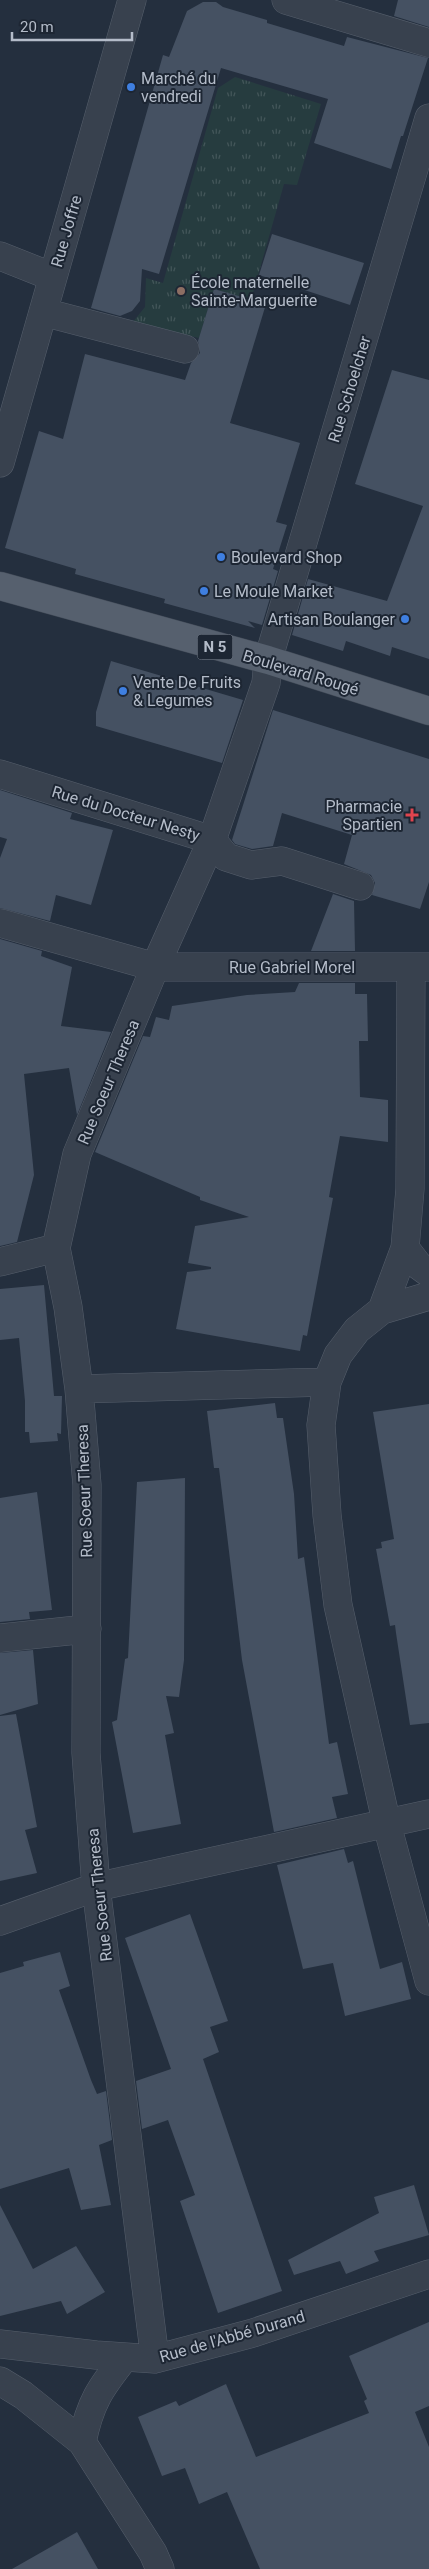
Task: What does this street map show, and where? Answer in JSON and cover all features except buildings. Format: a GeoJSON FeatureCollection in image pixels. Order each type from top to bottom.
{"type":"FeatureCollection","features":[{"type":"Feature","properties":{"kind":"main road","name":"Boulevard Rougé"},"geometry":{"type":"LineString","coordinates":[[0,586],[268,660],[429,711]]}},
{"type":"Feature","properties":{"kind":"street","name":"Rue Joffre"},"geometry":{"type":"LineString","coordinates":[[0,463],[132,0]]}},
{"type":"Feature","properties":{"kind":"street"},"geometry":{"type":"LineString","coordinates":[[286,0],[429,43]]}},
{"type":"Feature","properties":{"kind":"street","name":"Rue Schoelcher"},"geometry":{"type":"LineString","coordinates":[[268,660],[429,118]]}},
{"type":"Feature","properties":{"kind":"street"},"geometry":{"type":"LineString","coordinates":[[0,256],[53,277]]}},
{"type":"Feature","properties":{"kind":"street"},"geometry":{"type":"LineString","coordinates":[[43,312],[185,349]]}},
{"type":"Feature","properties":{"kind":"street","name":"Rue Soeur Theresa"},"geometry":{"type":"LineString","coordinates":[[155,2359],[96,1887],[86,1753],[87,1485],[79,1389],[68,1307],[56,1248],[77,1154],[155,967],[212,840],[266,683],[268,660]]}},
{"type":"Feature","properties":{"kind":"street","name":"Rue du Docteur Nesty"},"geometry":{"type":"LineString","coordinates":[[0,774],[212,840],[226,857],[251,865],[282,861],[360,886]]}},
{"type":"Feature","properties":{"kind":"street","name":"Rue Gabriel Morel"},"geometry":{"type":"LineString","coordinates":[[0,923],[155,967],[420,967]]}},
{"type":"Feature","properties":{"kind":"street"},"geometry":{"type":"LineString","coordinates":[[382,1310],[405,1248],[410,1189],[420,967]]}},
{"type":"Feature","properties":{"kind":"street"},"geometry":{"type":"LineString","coordinates":[[0,1262],[56,1248]]}},
{"type":"Feature","properties":{"kind":"street"},"geometry":{"type":"LineString","coordinates":[[405,1248],[418,1266],[429,1273]]}},
{"type":"Feature","properties":{"kind":"street"},"geometry":{"type":"LineString","coordinates":[[429,1296],[382,1310],[357,1330],[338,1355],[327,1382],[321,1425],[327,1515],[338,1605],[387,1825],[429,1981]]}},
{"type":"Feature","properties":{"kind":"street"},"geometry":{"type":"LineString","coordinates":[[79,1389],[327,1382]]}},
{"type":"Feature","properties":{"kind":"street"},"geometry":{"type":"LineString","coordinates":[[0,1638],[87,1629]]}},
{"type":"Feature","properties":{"kind":"street"},"geometry":{"type":"LineString","coordinates":[[0,1921],[96,1887],[387,1825],[429,1814]]}},
{"type":"Feature","properties":{"kind":"street","name":"Rue de l'Abbé Durand"},"geometry":{"type":"LineString","coordinates":[[0,2344],[155,2359],[253,2334],[429,2274]]}},
{"type":"Feature","properties":{"kind":"street"},"geometry":{"type":"LineString","coordinates":[[82,2442],[88,2412],[106,2381],[125,2357]]}},
{"type":"Feature","properties":{"kind":"street"},"geometry":{"type":"LineString","coordinates":[[0,2381],[23,2395],[82,2442],[153,2553],[160,2569]]}},
{"type":"Feature","properties":{"kind":"green space"},"geometry":{"type":"Polygon","coordinates":[[[235,77],[321,104],[297,185],[284,184],[251,300],[214,289],[199,338],[132,323],[145,307],[146,278],[163,283],[218,88],[235,77]]]}},
{"type":"Feature","properties":{"kind":"place","name":"Marché du vendredi"},"geometry":{"type":"Point","coordinates":[131,87]}},
{"type":"Feature","properties":{"kind":"place","name":"École maternelle Sainte-Marguerite"},"geometry":{"type":"Point","coordinates":[181,291]}},
{"type":"Feature","properties":{"kind":"place","name":"Boulevard Shop"},"geometry":{"type":"Point","coordinates":[221,557]}},
{"type":"Feature","properties":{"kind":"place","name":"Le Moule Market"},"geometry":{"type":"Point","coordinates":[204,591]}},
{"type":"Feature","properties":{"kind":"place","name":"Artisan Boulanger"},"geometry":{"type":"Point","coordinates":[405,619]}},
{"type":"Feature","properties":{"kind":"place","name":"Vente De Fruits & Legumes"},"geometry":{"type":"Point","coordinates":[123,691]}},
{"type":"Feature","properties":{"kind":"place","name":"Pharmacie Spartien"},"geometry":{"type":"Point","coordinates":[412,815]}}]}
